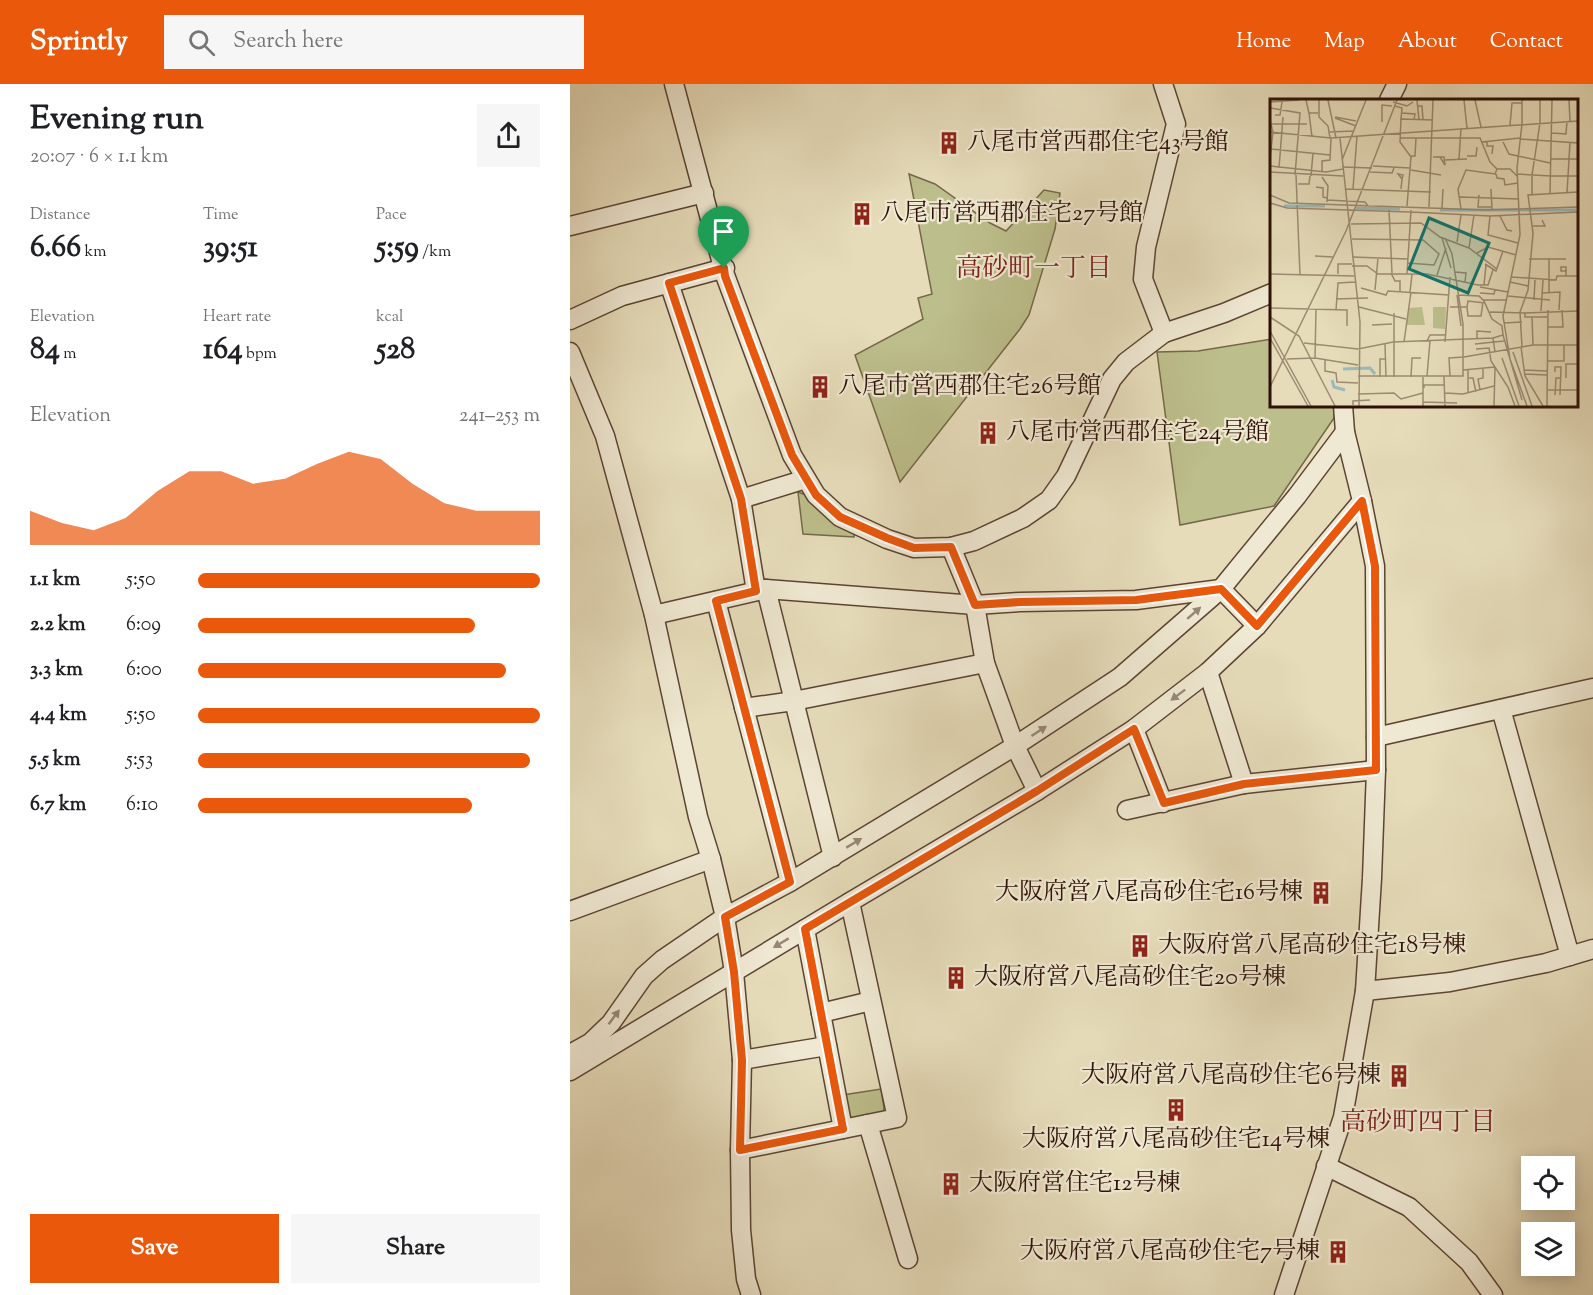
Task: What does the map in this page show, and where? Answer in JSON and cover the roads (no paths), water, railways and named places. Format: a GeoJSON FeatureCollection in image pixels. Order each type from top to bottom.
{"type":"FeatureCollection","features":[{"type":"Feature","properties":{"kind":"street"},"geometry":{"type":"LineString","coordinates":[[674,84],[725,276],[792,455],[816,495],[840,517],[914,548],[951,547],[974,541],[1023,518],[1049,500],[1066,476],[1112,380],[1126,362],[1164,333],[1224,313],[1270,294]]}},
{"type":"Feature","properties":{"kind":"street"},"geometry":{"type":"LineString","coordinates":[[1163,84],[1176,124],[1146,247],[1143,279],[1164,333]]}},
{"type":"Feature","properties":{"kind":"street"},"geometry":{"type":"LineString","coordinates":[[1390,99],[1397,84]]}},
{"type":"Feature","properties":{"kind":"street"},"geometry":{"type":"LineString","coordinates":[[570,226],[704,193]]}},
{"type":"Feature","properties":{"kind":"street"},"geometry":{"type":"LineString","coordinates":[[570,320],[622,296],[724,268]]}},
{"type":"Feature","properties":{"kind":"street"},"geometry":{"type":"LineString","coordinates":[[669,283],[741,499],[761,590],[794,701],[833,857]]}},
{"type":"Feature","properties":{"kind":"street"},"geometry":{"type":"LineString","coordinates":[[570,352],[605,436],[654,615],[698,817],[725,917],[734,972],[742,1060],[741,1230],[746,1279],[751,1295]]}},
{"type":"Feature","properties":{"kind":"street"},"geometry":{"type":"LineString","coordinates":[[1284,1295],[1343,1117],[1365,991],[1376,770],[1375,566],[1345,432],[1343,406]]}},
{"type":"Feature","properties":{"kind":"street"},"geometry":{"type":"LineString","coordinates":[[570,1054],[590,1043],[611,1023],[644,976],[662,960],[725,917],[833,857],[1015,746],[1120,677],[1221,589],[1297,496],[1345,432]]}},
{"type":"Feature","properties":{"kind":"street"},"geometry":{"type":"LineString","coordinates":[[741,499],[806,479]]}},
{"type":"Feature","properties":{"kind":"street"},"geometry":{"type":"LineString","coordinates":[[570,1071],[1037,791],[1134,729],[1208,672],[1257,626],[1362,501]]}},
{"type":"Feature","properties":{"kind":"street"},"geometry":{"type":"LineString","coordinates":[[951,547],[975,605],[985,663],[1015,746],[1037,791]]}},
{"type":"Feature","properties":{"kind":"street"},"geometry":{"type":"LineString","coordinates":[[654,615],[761,590],[975,605],[1136,600],[1221,589]]}},
{"type":"Feature","properties":{"kind":"street"},"geometry":{"type":"LineString","coordinates":[[1221,589],[1257,626]]}},
{"type":"Feature","properties":{"kind":"street"},"geometry":{"type":"LineString","coordinates":[[716,601],[790,882]]}},
{"type":"Feature","properties":{"kind":"street"},"geometry":{"type":"LineString","coordinates":[[744,708],[794,701],[985,663]]}},
{"type":"Feature","properties":{"kind":"street"},"geometry":{"type":"LineString","coordinates":[[1208,672],[1244,784]]}},
{"type":"Feature","properties":{"kind":"street"},"geometry":{"type":"LineString","coordinates":[[1376,737],[1593,688]]}},
{"type":"Feature","properties":{"kind":"street"},"geometry":{"type":"LineString","coordinates":[[1501,709],[1570,956]]}},
{"type":"Feature","properties":{"kind":"street"},"geometry":{"type":"LineString","coordinates":[[1134,729],[1164,803]]}},
{"type":"Feature","properties":{"kind":"street"},"geometry":{"type":"LineString","coordinates":[[1127,810],[1244,784],[1376,770]]}},
{"type":"Feature","properties":{"kind":"street"},"geometry":{"type":"LineString","coordinates":[[570,911],[711,859]]}},
{"type":"Feature","properties":{"kind":"street"},"geometry":{"type":"LineString","coordinates":[[740,1150],[897,1118],[850,902]]}},
{"type":"Feature","properties":{"kind":"street"},"geometry":{"type":"LineString","coordinates":[[805,929],[843,1129]]}},
{"type":"Feature","properties":{"kind":"street"},"geometry":{"type":"LineString","coordinates":[[1365,991],[1450,982],[1546,963],[1593,950]]}},
{"type":"Feature","properties":{"kind":"street"},"geometry":{"type":"LineString","coordinates":[[820,1013],[871,1001]]}},
{"type":"Feature","properties":{"kind":"street"},"geometry":{"type":"LineString","coordinates":[[742,1060],[827,1046]]}},
{"type":"Feature","properties":{"kind":"street"},"geometry":{"type":"LineString","coordinates":[[868,1124],[908,1259]]}},
{"type":"Feature","properties":{"kind":"street"},"geometry":{"type":"LineString","coordinates":[[1326,1166],[1409,1207],[1469,1262],[1493,1295]]}},
{"type":"Feature","properties":{"kind":"place","name":"八尾市営西郡住宅43号館"},"geometry":{"type":"Point","coordinates":[949,143]}},
{"type":"Feature","properties":{"kind":"place","name":"八尾市営西郡住宅27号館"},"geometry":{"type":"Point","coordinates":[862,214]}},
{"type":"Feature","properties":{"kind":"place","name":"八尾市営西郡住宅26号館"},"geometry":{"type":"Point","coordinates":[820,387]}},
{"type":"Feature","properties":{"kind":"place","name":"八尾市営西郡住宅24号館"},"geometry":{"type":"Point","coordinates":[988,433]}},
{"type":"Feature","properties":{"kind":"place","name":"大阪府営八尾高砂住宅16号棟"},"geometry":{"type":"Point","coordinates":[1321,893]}},
{"type":"Feature","properties":{"kind":"place","name":"大阪府営八尾高砂住宅18号棟"},"geometry":{"type":"Point","coordinates":[1140,946]}},
{"type":"Feature","properties":{"kind":"place","name":"大阪府営八尾高砂住宅20号棟"},"geometry":{"type":"Point","coordinates":[956,978]}},
{"type":"Feature","properties":{"kind":"place","name":"大阪府営八尾高砂住宅6号棟"},"geometry":{"type":"Point","coordinates":[1399,1076]}},
{"type":"Feature","properties":{"kind":"place","name":"大阪府営八尾高砂住宅14号棟"},"geometry":{"type":"Point","coordinates":[1176,1110]}},
{"type":"Feature","properties":{"kind":"place","name":"大阪府営住宅12号棟"},"geometry":{"type":"Point","coordinates":[951,1184]}},
{"type":"Feature","properties":{"kind":"place","name":"大阪府営八尾高砂住宅7号棟"},"geometry":{"type":"Point","coordinates":[1338,1252]}},
{"type":"Feature","properties":{"kind":"district","name":"高砂町一丁目"},"geometry":{"type":"Point","coordinates":[1034,269]}},
{"type":"Feature","properties":{"kind":"district","name":"高砂町四丁目"},"geometry":{"type":"Point","coordinates":[1418,1123]}}]}
